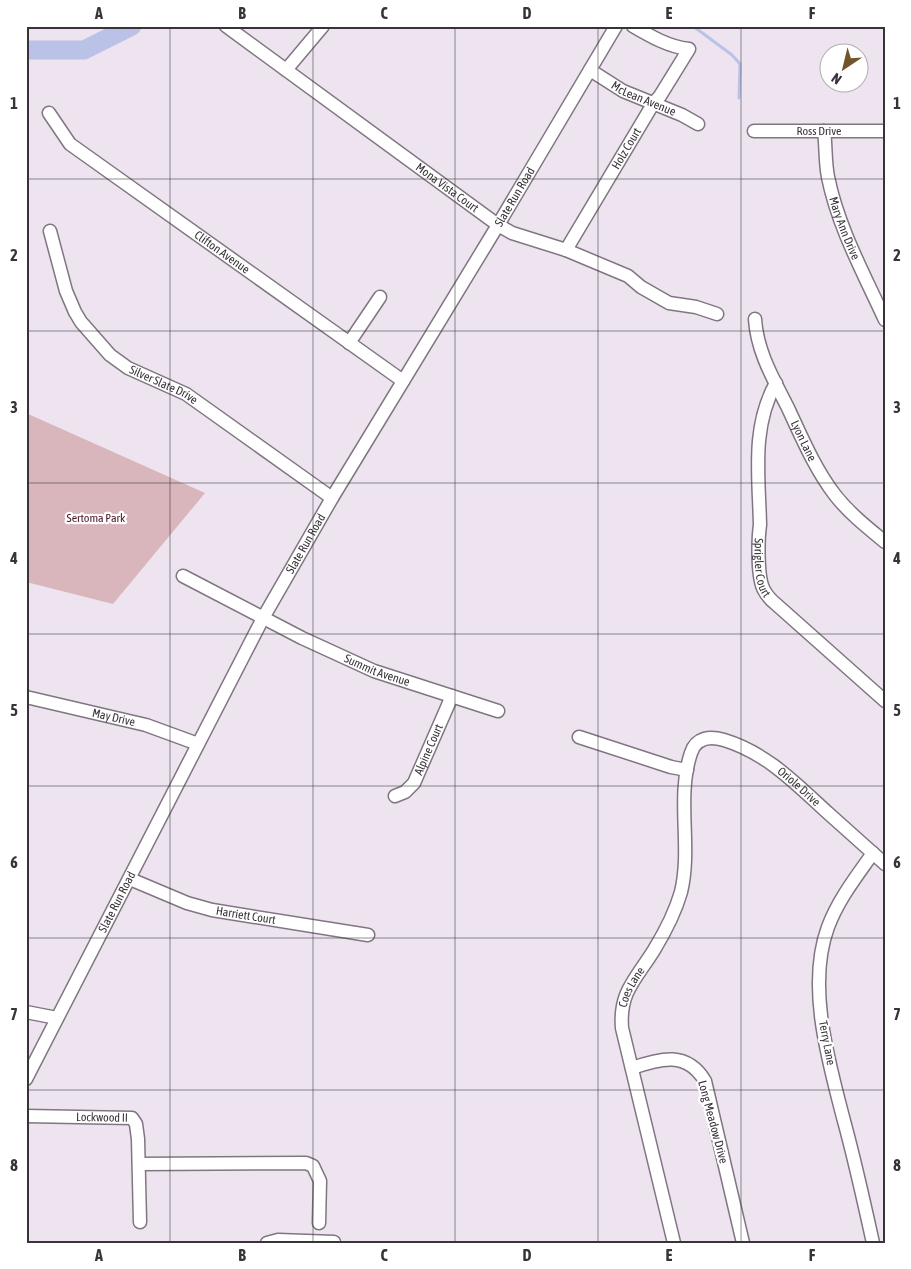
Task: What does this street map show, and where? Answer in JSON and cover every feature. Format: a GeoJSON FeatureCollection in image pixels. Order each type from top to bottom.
{"type":"FeatureCollection","features":[{"type":"Feature","properties":{"kind":"street","name":"Mona Vista Court"},"geometry":{"type":"LineString","coordinates":[[226,26],[498,225],[512,233],[566,250],[628,276],[641,287],[669,303],[696,307],[717,314]]}},
{"type":"Feature","properties":{"kind":"street"},"geometry":{"type":"LineString","coordinates":[[286,70],[323,26]]}},
{"type":"Feature","properties":{"kind":"street","name":"Slate Run Road"},"geometry":{"type":"LineString","coordinates":[[26,1079],[263,618],[332,498],[616,26]]}},
{"type":"Feature","properties":{"kind":"street","name":"Holz Court"},"geometry":{"type":"LineString","coordinates":[[566,250],[653,104],[689,49],[679,48],[663,42],[633,26]]}},
{"type":"Feature","properties":{"kind":"street","name":"McLean Avenue"},"geometry":{"type":"LineString","coordinates":[[590,70],[623,91],[682,115],[698,124]]}},
{"type":"Feature","properties":{"kind":"street","name":"Clifton Avenue"},"geometry":{"type":"LineString","coordinates":[[49,113],[70,144],[403,381]]}},
{"type":"Feature","properties":{"kind":"street","name":"Ross Drive"},"geometry":{"type":"LineString","coordinates":[[754,131],[885,131]]}},
{"type":"Feature","properties":{"kind":"street","name":"Mary Ann Drive"},"geometry":{"type":"LineString","coordinates":[[824,131],[828,175],[834,200],[856,258],[885,320]]}},
{"type":"Feature","properties":{"kind":"street","name":"Silver Slate Drive"},"geometry":{"type":"LineString","coordinates":[[50,231],[66,291],[75,312],[81,322],[110,355],[138,373],[186,394],[332,498]]}},
{"type":"Feature","properties":{"kind":"street"},"geometry":{"type":"LineString","coordinates":[[349,343],[380,297]]}},
{"type":"Feature","properties":{"kind":"street","name":"Lyon Lane"},"geometry":{"type":"LineString","coordinates":[[755,319],[762,355],[807,450],[834,494],[862,523],[885,542]]}},
{"type":"Feature","properties":{"kind":"street","name":"Sprigler Court"},"geometry":{"type":"LineString","coordinates":[[776,383],[763,412],[758,442],[759,538],[763,590],[777,605],[885,701]]}},
{"type":"Feature","properties":{"kind":"street","name":"Summit Avenue"},"geometry":{"type":"LineString","coordinates":[[183,576],[263,618],[374,671],[498,711]]}},
{"type":"Feature","properties":{"kind":"street","name":"May Drive"},"geometry":{"type":"LineString","coordinates":[[26,696],[146,725],[198,744]]}},
{"type":"Feature","properties":{"kind":"street","name":"Alpine Court"},"geometry":{"type":"LineString","coordinates":[[395,796],[405,792],[414,783],[452,696]]}},
{"type":"Feature","properties":{"kind":"street"},"geometry":{"type":"LineString","coordinates":[[579,737],[671,767],[687,770]]}},
{"type":"Feature","properties":{"kind":"street","name":"Oriole Drive"},"geometry":{"type":"LineString","coordinates":[[700,740],[716,738],[734,743],[765,758],[796,783],[885,864]]}},
{"type":"Feature","properties":{"kind":"street","name":"Coes Lane"},"geometry":{"type":"LineString","coordinates":[[674,1243],[622,1028],[623,1003],[634,978],[653,951],[669,922],[681,892],[686,843],[685,793],[687,770],[694,745],[700,740]]}},
{"type":"Feature","properties":{"kind":"street","name":"Terry Lane"},"geometry":{"type":"LineString","coordinates":[[873,853],[839,902],[828,928],[821,956],[818,987],[828,1050],[873,1243]]}},
{"type":"Feature","properties":{"kind":"street","name":"Harriett Court"},"geometry":{"type":"LineString","coordinates":[[130,879],[186,903],[212,910],[368,936]]}},
{"type":"Feature","properties":{"kind":"street"},"geometry":{"type":"LineString","coordinates":[[26,1012],[57,1018]]}},
{"type":"Feature","properties":{"kind":"street","name":"Long Meadow Drive"},"geometry":{"type":"LineString","coordinates":[[632,1068],[652,1061],[670,1059],[691,1064],[699,1072],[705,1082],[743,1243]]}},
{"type":"Feature","properties":{"kind":"street","name":"Lockwood II"},"geometry":{"type":"LineString","coordinates":[[26,1116],[132,1118],[136,1124],[140,1222]]}},
{"type":"Feature","properties":{"kind":"street"},"geometry":{"type":"LineString","coordinates":[[139,1164],[306,1163],[313,1166],[320,1181],[319,1223]]}},
{"type":"Feature","properties":{"kind":"street"},"geometry":{"type":"LineString","coordinates":[[266,1243],[278,1240],[334,1242]]}},
{"type":"Feature","properties":{"kind":"green space","name":"Sertoma Park"},"geometry":{"type":"Polygon","coordinates":[[[26,413],[205,493],[113,604],[26,582],[26,413]]]}},
{"type":"Feature","properties":{"kind":"waterway"},"geometry":{"type":"LineString","coordinates":[[26,50],[84,50],[132,26]]}},
{"type":"Feature","properties":{"kind":"waterway"},"geometry":{"type":"LineString","coordinates":[[693,26],[732,55],[740,64],[739,98]]}}]}
